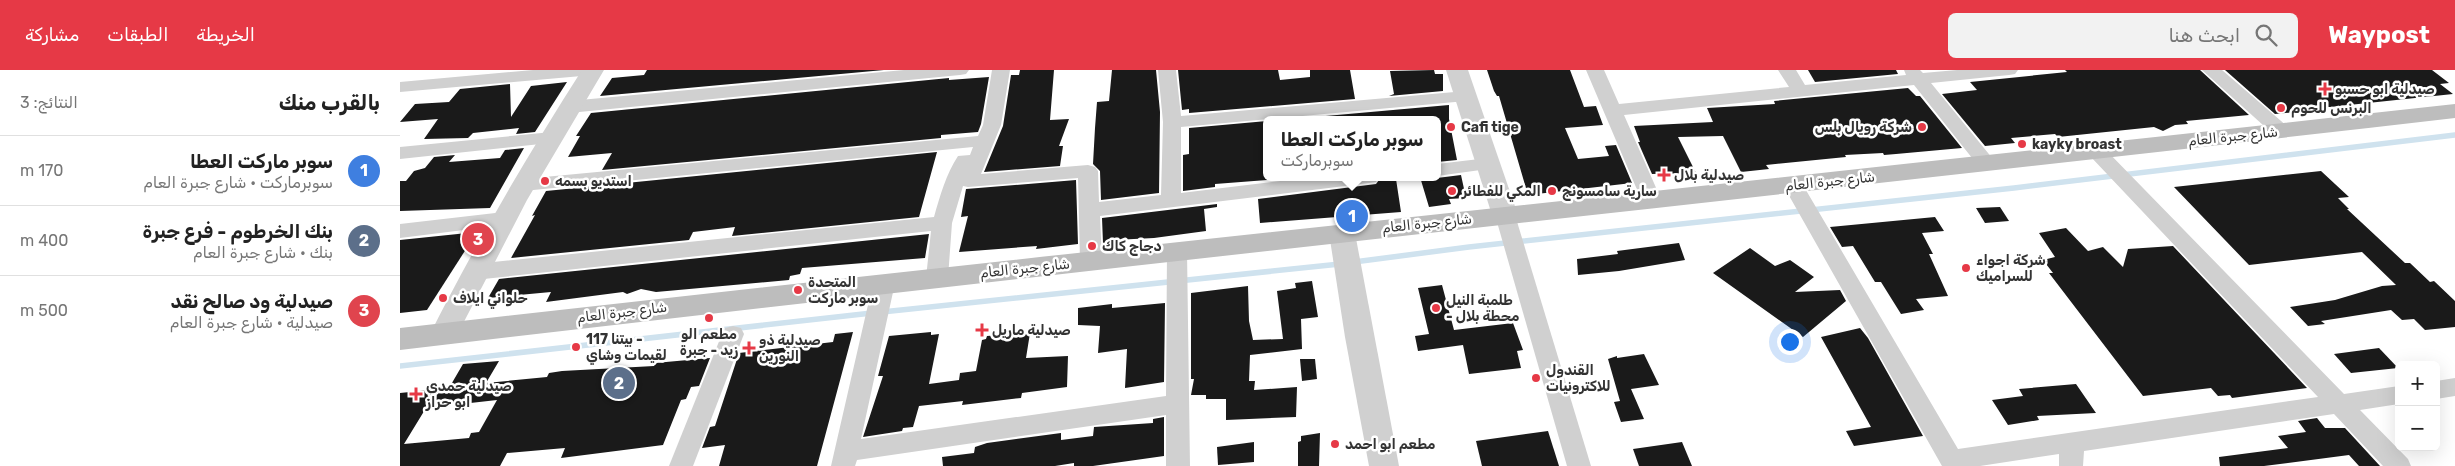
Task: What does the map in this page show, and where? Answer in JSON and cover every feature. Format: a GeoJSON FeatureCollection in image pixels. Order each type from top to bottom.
{"type":"FeatureCollection","features":[{"type":"Feature","properties":{"kind":"main road","name":"شارع جبرة العام"},"geometry":{"type":"LineString","coordinates":[[400,339],[1091,260],[2097,152],[2455,111]]}},
{"type":"Feature","properties":{"kind":"street"},"geometry":{"type":"LineString","coordinates":[[444,334],[474,272],[523,185],[593,70]]}},
{"type":"Feature","properties":{"kind":"street"},"geometry":{"type":"LineString","coordinates":[[400,87],[593,70]]}},
{"type":"Feature","properties":{"kind":"street"},"geometry":{"type":"LineString","coordinates":[[569,107],[960,70]]}},
{"type":"Feature","properties":{"kind":"street"},"geometry":{"type":"LineString","coordinates":[[937,278],[942,222],[953,186],[976,141],[989,124],[997,70]]}},
{"type":"Feature","properties":{"kind":"street"},"geometry":{"type":"LineString","coordinates":[[1001,70],[989,124],[968,181],[1088,171]]}},
{"type":"Feature","properties":{"kind":"street"},"geometry":{"type":"LineString","coordinates":[[1167,70],[1172,122],[1172,199]]}},
{"type":"Feature","properties":{"kind":"street"},"geometry":{"type":"LineString","coordinates":[[1457,70],[1506,214],[1579,466]]}},
{"type":"Feature","properties":{"kind":"street"},"geometry":{"type":"LineString","coordinates":[[1595,70],[1614,110],[1651,199]]}},
{"type":"Feature","properties":{"kind":"street"},"geometry":{"type":"LineString","coordinates":[[1787,70],[1800,91]]}},
{"type":"Feature","properties":{"kind":"street"},"geometry":{"type":"LineString","coordinates":[[1614,110],[1800,91],[1915,75],[2009,70]]}},
{"type":"Feature","properties":{"kind":"street"},"geometry":{"type":"LineString","coordinates":[[2212,70],[2281,131]]}},
{"type":"Feature","properties":{"kind":"street"},"geometry":{"type":"LineString","coordinates":[[1915,75],[1987,164]]}},
{"type":"Feature","properties":{"kind":"street"},"geometry":{"type":"LineString","coordinates":[[1172,122],[1466,96]]}},
{"type":"Feature","properties":{"kind":"street"},"geometry":{"type":"LineString","coordinates":[[400,153],[552,138]]}},
{"type":"Feature","properties":{"kind":"street"},"geometry":{"type":"LineString","coordinates":[[523,185],[976,141]]}},
{"type":"Feature","properties":{"kind":"street"},"geometry":{"type":"LineString","coordinates":[[2097,152],[2399,466]]}},
{"type":"Feature","properties":{"kind":"street"},"geometry":{"type":"LineString","coordinates":[[1441,170],[1488,164]]}},
{"type":"Feature","properties":{"kind":"street"},"geometry":{"type":"LineString","coordinates":[[953,186],[967,182],[1088,171]]}},
{"type":"Feature","properties":{"kind":"street"},"geometry":{"type":"LineString","coordinates":[[1088,171],[1091,260]]}},
{"type":"Feature","properties":{"kind":"street"},"geometry":{"type":"LineString","coordinates":[[1090,210],[1333,181]]}},
{"type":"Feature","properties":{"kind":"street"},"geometry":{"type":"LineString","coordinates":[[1793,185],[1953,463],[2071,454],[2395,396]]}},
{"type":"Feature","properties":{"kind":"street"},"geometry":{"type":"LineString","coordinates":[[400,230],[504,219]]}},
{"type":"Feature","properties":{"kind":"street"},"geometry":{"type":"LineString","coordinates":[[474,272],[942,222]]}},
{"type":"Feature","properties":{"kind":"street"},"geometry":{"type":"LineString","coordinates":[[1342,233],[1359,337],[1384,466]]}},
{"type":"Feature","properties":{"kind":"street"},"geometry":{"type":"LineString","coordinates":[[1177,251],[1178,466]]}},
{"type":"Feature","properties":{"kind":"street"},"geometry":{"type":"LineString","coordinates":[[884,283],[844,458],[1178,404]]}},
{"type":"Feature","properties":{"kind":"street"},"geometry":{"type":"LineString","coordinates":[[681,466],[733,334]]}},
{"type":"Feature","properties":{"kind":"street"},"geometry":{"type":"LineString","coordinates":[[2440,389],[2455,387]]}},
{"type":"Feature","properties":{"kind":"building"},"geometry":{"type":"Polygon","coordinates":[[[647,70],[884,70],[600,96],[612,78],[644,75],[647,70]]]}},
{"type":"Feature","properties":{"kind":"building"},"geometry":{"type":"Polygon","coordinates":[[[1020,70],[1054,70],[1050,120],[1069,119],[1059,146],[1063,146],[1060,166],[984,172],[1003,126],[1011,75],[1019,75],[1020,70]]]}},
{"type":"Feature","properties":{"kind":"building"},"geometry":{"type":"Polygon","coordinates":[[[1112,70],[1156,70],[1160,112],[1159,193],[1101,200],[1100,171],[1093,164],[1097,102],[1109,101],[1112,70]]]}},
{"type":"Feature","properties":{"kind":"building"},"geometry":{"type":"Polygon","coordinates":[[[1178,70],[1278,70],[1280,80],[1310,77],[1310,70],[1350,70],[1355,99],[1189,113],[1189,109],[1182,110],[1178,70]]]}},
{"type":"Feature","properties":{"kind":"building"},"geometry":{"type":"Polygon","coordinates":[[[1434,70],[1435,74],[1443,74],[1443,91],[1389,96],[1394,94],[1390,71],[1434,70]]]}},
{"type":"Feature","properties":{"kind":"building"},"geometry":{"type":"Polygon","coordinates":[[[1487,70],[1570,70],[1584,107],[1596,106],[1603,125],[1565,128],[1578,159],[1609,156],[1605,146],[1616,145],[1632,183],[1528,195],[1499,96],[1494,91],[1487,70]]]}},
{"type":"Feature","properties":{"kind":"building"},"geometry":{"type":"Polygon","coordinates":[[[1808,70],[1896,70],[1898,74],[1815,82],[1808,70]]]}},
{"type":"Feature","properties":{"kind":"building"},"geometry":{"type":"Polygon","coordinates":[[[2065,70],[2200,70],[2249,115],[2186,121],[2188,124],[2175,125],[2163,131],[2154,127],[2058,137],[2055,134],[2011,138],[2015,143],[1985,146],[1942,94],[1977,90],[1970,82],[2067,72],[2065,70]]]}},
{"type":"Feature","properties":{"kind":"building"},"geometry":{"type":"Polygon","coordinates":[[[2225,70],[2432,70],[2449,83],[2440,84],[2453,94],[2330,107],[2301,107],[2306,111],[2275,114],[2225,70]]]}},
{"type":"Feature","properties":{"kind":"building"},"geometry":{"type":"Polygon","coordinates":[[[989,77],[978,132],[941,135],[941,138],[602,170],[612,153],[568,157],[580,136],[576,136],[591,113],[949,78],[949,80],[989,77]]]}},
{"type":"Feature","properties":{"kind":"building"},"geometry":{"type":"Polygon","coordinates":[[[567,82],[535,132],[516,134],[519,128],[473,133],[468,138],[424,139],[438,119],[400,122],[415,104],[449,102],[460,89],[510,84],[511,117],[531,86],[567,82]]]}},
{"type":"Feature","properties":{"kind":"building"},"geometry":{"type":"Polygon","coordinates":[[[1908,88],[1916,96],[1920,96],[1962,148],[1884,155],[1883,153],[1845,155],[1846,157],[1766,165],[1769,169],[1741,172],[1723,136],[1678,137],[1696,173],[1652,174],[1638,142],[1640,142],[1634,126],[1713,122],[1707,108],[1775,104],[1774,101],[1908,88]]]}},
{"type":"Feature","properties":{"kind":"building"},"geometry":{"type":"Polygon","coordinates":[[[1449,105],[1449,119],[1457,160],[1441,162],[1441,116],[1326,116],[1449,105]]]}},
{"type":"Feature","properties":{"kind":"building"},"geometry":{"type":"Polygon","coordinates":[[[1263,121],[1263,180],[1215,184],[1215,187],[1183,191],[1183,155],[1189,154],[1189,128],[1263,121]]]}},
{"type":"Feature","properties":{"kind":"building"},"geometry":{"type":"Polygon","coordinates":[[[524,148],[490,208],[400,211],[400,181],[406,181],[414,171],[425,168],[434,157],[455,155],[449,162],[500,158],[505,150],[524,148]]]}},
{"type":"Feature","properties":{"kind":"building"},"geometry":{"type":"Polygon","coordinates":[[[937,152],[919,217],[732,236],[735,227],[693,232],[689,240],[511,258],[546,191],[937,152]]]}},
{"type":"Feature","properties":{"kind":"building"},"geometry":{"type":"Polygon","coordinates":[[[2321,171],[2349,197],[2338,198],[2349,209],[2347,209],[2405,263],[2410,263],[2430,282],[2434,281],[2455,301],[2455,327],[2425,330],[2414,319],[2402,320],[2391,310],[2321,321],[2325,324],[2308,326],[2290,307],[2335,300],[2382,286],[2396,285],[2362,252],[2249,265],[2174,187],[2321,171]]]}},
{"type":"Feature","properties":{"kind":"building"},"geometry":{"type":"Polygon","coordinates":[[[1461,175],[1466,198],[1449,199],[1451,204],[1429,207],[1421,181],[1441,181],[1441,178],[1461,175]]]}},
{"type":"Feature","properties":{"kind":"building"},"geometry":{"type":"Polygon","coordinates":[[[1076,180],[1078,244],[1036,249],[1037,246],[959,252],[968,216],[961,217],[966,189],[1076,180]]]}},
{"type":"Feature","properties":{"kind":"building"},"geometry":{"type":"Polygon","coordinates":[[[1378,181],[1396,181],[1401,212],[1260,223],[1258,199],[1376,184],[1378,181]]]}},
{"type":"Feature","properties":{"kind":"building"},"geometry":{"type":"Polygon","coordinates":[[[1217,204],[1217,207],[1204,209],[1206,231],[1154,238],[1114,240],[1114,242],[1103,243],[1102,218],[1217,204]]]}},
{"type":"Feature","properties":{"kind":"building"},"geometry":{"type":"Polygon","coordinates":[[[2000,207],[2009,221],[1985,223],[1976,208],[2000,207]]]}},
{"type":"Feature","properties":{"kind":"building"},"geometry":{"type":"Polygon","coordinates":[[[1935,217],[1944,231],[1922,233],[1933,254],[1929,254],[1948,296],[1916,299],[1924,310],[1901,314],[1881,282],[1875,282],[1853,246],[1842,247],[1830,227],[1935,217]]]}},
{"type":"Feature","properties":{"kind":"building"},"geometry":{"type":"Polygon","coordinates":[[[2066,228],[2088,251],[2103,247],[2123,267],[2128,249],[2173,246],[2307,388],[2232,398],[2230,395],[2218,396],[2211,388],[2143,396],[2049,273],[2053,273],[2043,260],[2055,257],[2039,233],[2066,228]]]}},
{"type":"Feature","properties":{"kind":"building"},"geometry":{"type":"Polygon","coordinates":[[[477,232],[427,310],[400,313],[400,240],[477,232]]]}},
{"type":"Feature","properties":{"kind":"building"},"geometry":{"type":"Polygon","coordinates":[[[929,234],[925,258],[802,268],[800,274],[790,276],[789,280],[656,292],[641,289],[627,294],[623,292],[546,302],[551,292],[488,298],[499,279],[929,234]]]}},
{"type":"Feature","properties":{"kind":"building"},"geometry":{"type":"Polygon","coordinates":[[[1679,243],[1685,260],[1619,271],[1578,275],[1577,259],[1618,254],[1617,251],[1679,243]]]}},
{"type":"Feature","properties":{"kind":"building"},"geometry":{"type":"Polygon","coordinates":[[[1750,248],[1775,266],[1790,260],[1814,277],[1795,292],[1840,290],[1846,301],[1803,337],[1713,273],[1750,248]]]}},
{"type":"Feature","properties":{"kind":"building"},"geometry":{"type":"Polygon","coordinates":[[[1312,281],[1318,317],[1301,319],[1302,349],[1250,355],[1249,381],[1255,381],[1254,390],[1297,387],[1296,417],[1226,420],[1226,399],[1206,399],[1206,395],[1191,395],[1194,379],[1191,379],[1191,293],[1248,286],[1249,321],[1253,340],[1283,339],[1277,291],[1296,288],[1295,283],[1312,281]]]}},
{"type":"Feature","properties":{"kind":"building"},"geometry":{"type":"Polygon","coordinates":[[[1442,285],[1454,330],[1513,323],[1523,350],[1517,351],[1521,368],[1469,374],[1463,345],[1418,351],[1415,336],[1429,334],[1418,288],[1442,285]]]}},
{"type":"Feature","properties":{"kind":"building"},"geometry":{"type":"Polygon","coordinates":[[[1165,303],[1164,382],[1125,388],[1127,349],[1098,353],[1100,326],[1078,325],[1078,308],[1112,304],[1112,308],[1165,303]]]}},
{"type":"Feature","properties":{"kind":"building"},"geometry":{"type":"Polygon","coordinates":[[[1860,328],[1868,338],[1923,436],[1854,446],[1846,431],[1871,427],[1821,337],[1860,328]]]}},
{"type":"Feature","properties":{"kind":"building"},"geometry":{"type":"Polygon","coordinates":[[[853,332],[817,466],[719,466],[725,445],[702,448],[710,427],[715,426],[739,353],[833,342],[835,334],[853,332]]]}},
{"type":"Feature","properties":{"kind":"building"},"geometry":{"type":"Polygon","coordinates":[[[931,332],[931,335],[939,334],[929,384],[959,380],[960,373],[976,371],[982,340],[986,339],[987,336],[1030,333],[1026,358],[1068,356],[1067,387],[1022,393],[1021,398],[962,405],[963,401],[919,406],[913,427],[903,428],[902,431],[863,437],[883,376],[878,376],[889,336],[931,332]]]}},
{"type":"Feature","properties":{"kind":"building"},"geometry":{"type":"Polygon","coordinates":[[[2379,348],[2395,365],[2395,368],[2351,373],[2334,354],[2379,348]]]}},
{"type":"Feature","properties":{"kind":"building"},"geometry":{"type":"Polygon","coordinates":[[[1644,354],[1659,385],[1631,389],[1644,419],[1621,422],[1614,402],[1620,401],[1608,359],[1617,356],[1617,358],[1644,354]]]}},
{"type":"Feature","properties":{"kind":"building"},"geometry":{"type":"Polygon","coordinates":[[[710,358],[699,386],[691,387],[686,399],[681,400],[663,445],[561,458],[565,448],[507,453],[500,466],[400,466],[400,393],[449,388],[463,364],[499,361],[486,383],[547,377],[549,373],[562,371],[654,366],[655,363],[710,358]],[[497,400],[426,408],[404,444],[469,438],[471,433],[479,432],[497,400]]]}},
{"type":"Feature","properties":{"kind":"building"},"geometry":{"type":"Polygon","coordinates":[[[1300,359],[1315,359],[1317,379],[1302,381],[1300,359]]]}},
{"type":"Feature","properties":{"kind":"building"},"geometry":{"type":"Polygon","coordinates":[[[2076,384],[2096,413],[2037,416],[2039,420],[2008,425],[1992,400],[2023,396],[2019,389],[2076,384]]]}},
{"type":"Feature","properties":{"kind":"building"},"geometry":{"type":"Polygon","coordinates":[[[1164,417],[1164,456],[1093,466],[1074,466],[1074,463],[1055,466],[943,466],[942,457],[974,453],[975,447],[987,443],[1061,433],[1061,440],[1093,436],[1094,427],[1153,423],[1153,419],[1164,417]]]}},
{"type":"Feature","properties":{"kind":"building"},"geometry":{"type":"Polygon","coordinates":[[[2317,418],[2325,428],[2345,428],[2380,466],[2359,466],[2349,455],[2264,466],[2220,466],[2219,457],[2288,448],[2278,436],[2306,432],[2298,421],[2317,418]]]}},
{"type":"Feature","properties":{"kind":"building"},"geometry":{"type":"Polygon","coordinates":[[[1548,431],[1559,466],[1482,466],[1476,441],[1548,431]]]}},
{"type":"Feature","properties":{"kind":"building"},"geometry":{"type":"Polygon","coordinates":[[[1320,433],[1319,466],[1298,466],[1298,442],[1301,441],[1301,436],[1320,433]]]}},
{"type":"Feature","properties":{"kind":"building"},"geometry":{"type":"Polygon","coordinates":[[[1254,442],[1254,462],[1218,465],[1217,447],[1254,442]]]}},
{"type":"Feature","properties":{"kind":"building"},"geometry":{"type":"Polygon","coordinates":[[[1682,442],[1692,466],[1639,466],[1633,449],[1682,442]]]}},
{"type":"Feature","properties":{"kind":"waterway"},"geometry":{"type":"LineString","coordinates":[[1354,262],[1469,247],[2014,188],[2455,135]]}},
{"type":"Feature","properties":{"kind":"waterway"},"geometry":{"type":"LineString","coordinates":[[882,312],[1340,264]]}},
{"type":"Feature","properties":{"kind":"waterway"},"geometry":{"type":"LineString","coordinates":[[400,366],[872,313]]}},
{"type":"Feature","properties":{"kind":"place","name":"صيدلية ابو حسبو"},"geometry":{"type":"Point","coordinates":[2325,89]}},
{"type":"Feature","properties":{"kind":"place","name":"البرنس للحوم"},"geometry":{"type":"Point","coordinates":[2281,108]}},
{"type":"Feature","properties":{"kind":"place","name":"Cafi tige"},"geometry":{"type":"Point","coordinates":[1451,127]}},
{"type":"Feature","properties":{"kind":"place","name":"شركة رويال بلس"},"geometry":{"type":"Point","coordinates":[1922,127]}},
{"type":"Feature","properties":{"kind":"place","name":"kayky broast"},"geometry":{"type":"Point","coordinates":[2022,144]}},
{"type":"Feature","properties":{"kind":"place","name":"صيدلية بلال"},"geometry":{"type":"Point","coordinates":[1664,175]}},
{"type":"Feature","properties":{"kind":"place","name":"استديو بسمه"},"geometry":{"type":"Point","coordinates":[545,181]}},
{"type":"Feature","properties":{"kind":"place","name":"المكي للفطائر"},"geometry":{"type":"Point","coordinates":[1452,191]}},
{"type":"Feature","properties":{"kind":"place","name":"سارية سامسونج"},"geometry":{"type":"Point","coordinates":[1552,191]}},
{"type":"Feature","properties":{"kind":"place","name":"سوبر ماركت العطا"},"geometry":{"type":"Point","coordinates":[1352,216]}},
{"type":"Feature","properties":{"kind":"place","name":"صيدلية ود صالح نقد"},"geometry":{"type":"Point","coordinates":[478,239]}},
{"type":"Feature","properties":{"kind":"place","name":"دجاج كاك"},"geometry":{"type":"Point","coordinates":[1092,246]}},
{"type":"Feature","properties":{"kind":"place","name":"شركة اجواء للسراميك"},"geometry":{"type":"Point","coordinates":[1966,268]}},
{"type":"Feature","properties":{"kind":"place","name":"المتحدة سوبر ماركت"},"geometry":{"type":"Point","coordinates":[798,290]}},
{"type":"Feature","properties":{"kind":"place","name":"حلواني ايلاف"},"geometry":{"type":"Point","coordinates":[443,298]}},
{"type":"Feature","properties":{"kind":"place","name":"طلمبة النيل - محطة بلال"},"geometry":{"type":"Point","coordinates":[1436,308]}},
{"type":"Feature","properties":{"kind":"place","name":"مطعم الو زيد - جبرة"},"geometry":{"type":"Point","coordinates":[709,318]}},
{"type":"Feature","properties":{"kind":"place","name":"صيدلية ماريل"},"geometry":{"type":"Point","coordinates":[982,330]}},
{"type":"Feature","properties":{"kind":"place","name":"بيتنا 117 - لقيمات وشاي"},"geometry":{"type":"Point","coordinates":[576,347]}},
{"type":"Feature","properties":{"kind":"place","name":"صيدلية ذو النورين"},"geometry":{"type":"Point","coordinates":[749,348]}},
{"type":"Feature","properties":{"kind":"place","name":"القندول للاكترونيات"},"geometry":{"type":"Point","coordinates":[1536,378]}},
{"type":"Feature","properties":{"kind":"place","name":"بنك الخرطوم - فرع جبرة"},"geometry":{"type":"Point","coordinates":[619,383]}},
{"type":"Feature","properties":{"kind":"place","name":"صيدلية حمدي ابو حراز"},"geometry":{"type":"Point","coordinates":[416,394]}},
{"type":"Feature","properties":{"kind":"place","name":"مطعم ابو احمد"},"geometry":{"type":"Point","coordinates":[1335,444]}}]}
